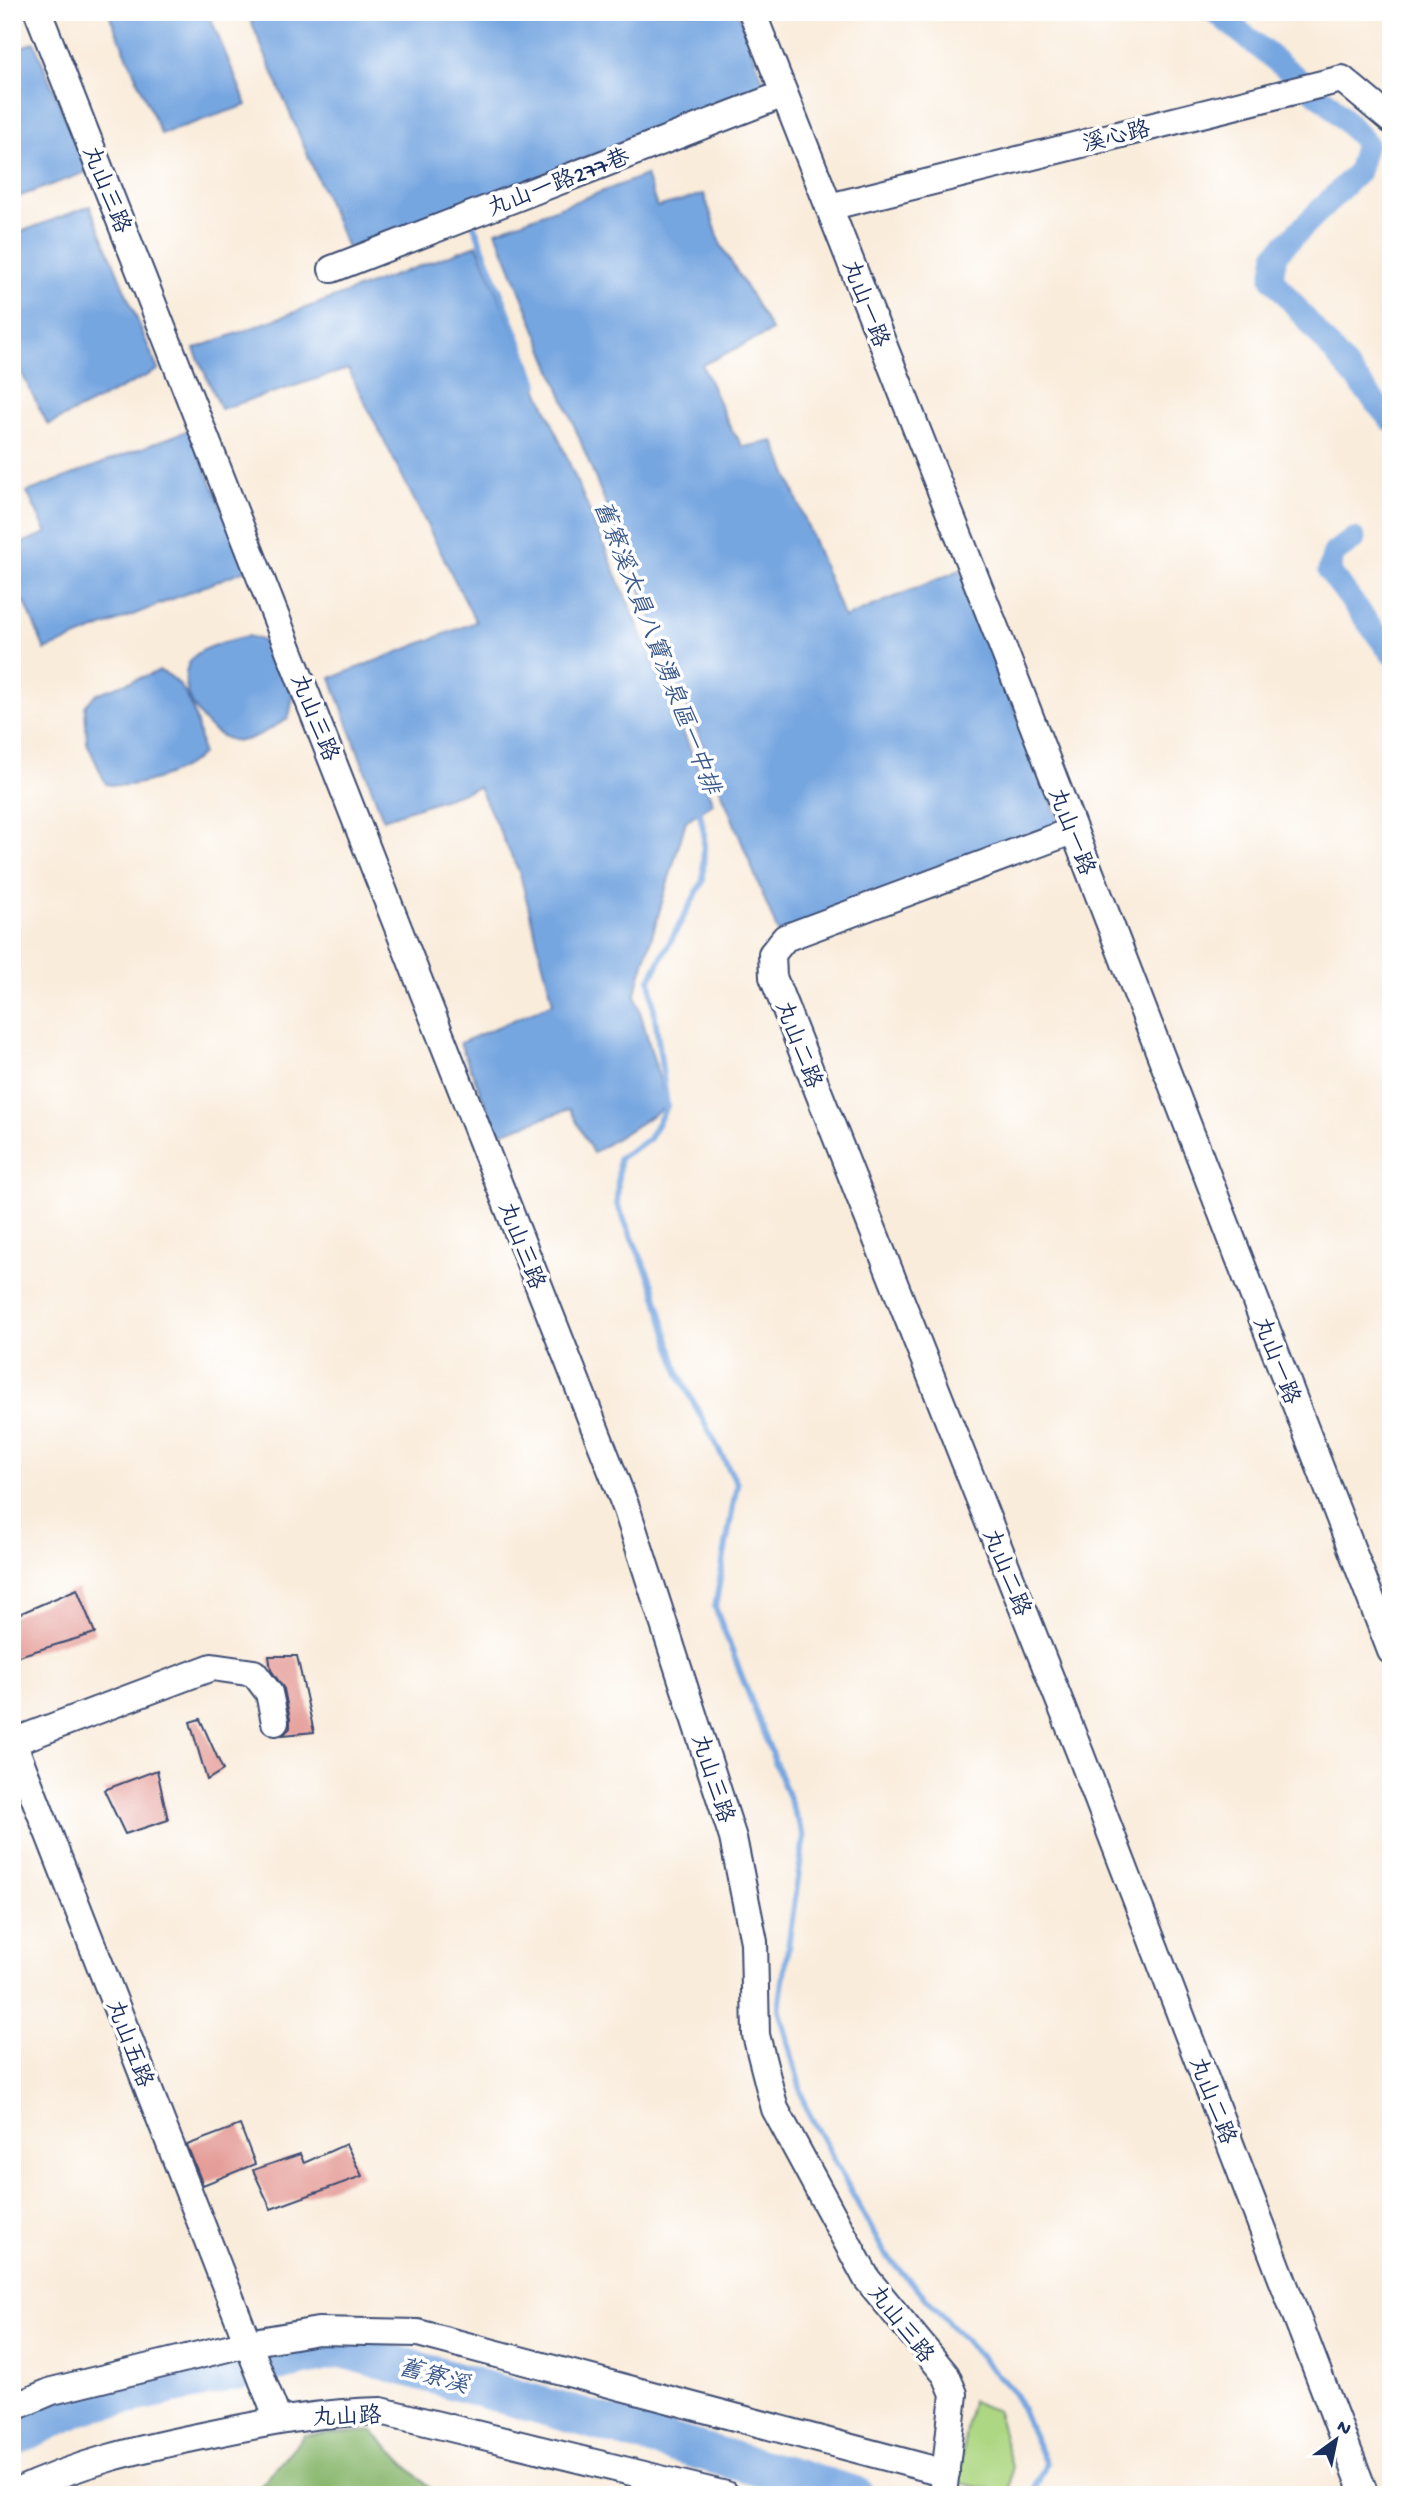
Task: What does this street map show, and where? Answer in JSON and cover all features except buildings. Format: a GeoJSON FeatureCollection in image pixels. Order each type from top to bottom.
{"type":"FeatureCollection","features":[{"type":"Feature","properties":{"kind":"street","name":"丸山三路"},"geometry":{"type":"LineString","coordinates":[[38,12],[627,1510],[733,1838],[754,1942],[756,2035],[775,2109],[867,2279],[946,2375],[954,2394],[945,2484]]}},
{"type":"Feature","properties":{"kind":"street","name":"丸山一路"},"geometry":{"type":"LineString","coordinates":[[752,12],[1391,1651]]}},
{"type":"Feature","properties":{"kind":"street","name":"溪心路"},"geometry":{"type":"LineString","coordinates":[[829,207],[1342,79],[1391,120]]}},
{"type":"Feature","properties":{"kind":"street","name":"丸山一路277巷"},"geometry":{"type":"LineString","coordinates":[[332,269],[785,94]]}},
{"type":"Feature","properties":{"kind":"street","name":"丸山二路"},"geometry":{"type":"LineString","coordinates":[[1072,831],[785,938],[772,954],[774,977],[1085,1765],[1365,2495]]}},
{"type":"Feature","properties":{"kind":"street"},"geometry":{"type":"LineString","coordinates":[[13,1741],[212,1667],[254,1673],[269,1693],[275,1722]]}},
{"type":"Feature","properties":{"kind":"street","name":"丸山五路"},"geometry":{"type":"LineString","coordinates":[[13,1741],[278,2420]]}},
{"type":"Feature","properties":{"kind":"street"},"geometry":{"type":"LineString","coordinates":[[12,2408],[51,2391],[248,2344],[318,2331],[418,2333],[945,2484]]}},
{"type":"Feature","properties":{"kind":"street","name":"丸山路"},"geometry":{"type":"LineString","coordinates":[[12,2494],[94,2459],[278,2420],[329,2412],[381,2411],[726,2495]]}},
{"type":"Feature","properties":{"kind":"green space"},"geometry":{"type":"Polygon","coordinates":[[[971,2401],[997,2411],[1012,2467],[1010,2495],[957,2482],[971,2401]]]}},
{"type":"Feature","properties":{"kind":"green space"},"geometry":{"type":"Polygon","coordinates":[[[372,2431],[436,2495],[253,2495],[304,2435],[372,2431]]]}},
{"type":"Feature","properties":{"kind":"water"},"geometry":{"type":"Polygon","coordinates":[[[108,12],[208,12],[247,105],[161,134],[108,12]]]}},
{"type":"Feature","properties":{"kind":"water"},"geometry":{"type":"Polygon","coordinates":[[[247,12],[738,12],[766,89],[348,250],[247,12]]]}},
{"type":"Feature","properties":{"kind":"water"},"geometry":{"type":"Polygon","coordinates":[[[34,42],[87,172],[12,199],[12,51],[34,42]]]}},
{"type":"Feature","properties":{"kind":"water"},"geometry":{"type":"Polygon","coordinates":[[[646,175],[657,207],[704,194],[721,245],[772,331],[702,365],[730,427],[743,447],[774,441],[844,618],[960,570],[1060,824],[779,935],[496,231],[646,175]]]}},
{"type":"Feature","properties":{"kind":"water"},"geometry":{"type":"Polygon","coordinates":[[[90,206],[158,370],[48,425],[12,354],[12,235],[90,206]]]}},
{"type":"Feature","properties":{"kind":"water"},"geometry":{"type":"Polygon","coordinates":[[[477,245],[713,803],[686,821],[635,994],[667,1106],[593,1153],[570,1109],[498,1134],[460,1043],[553,1003],[520,874],[479,787],[383,819],[331,678],[476,622],[348,369],[221,409],[194,349],[477,245]]]}},
{"type":"Feature","properties":{"kind":"water"},"geometry":{"type":"Polygon","coordinates":[[[189,430],[248,569],[45,650],[25,602],[12,607],[12,547],[47,533],[27,492],[189,430]]]}},
{"type":"Feature","properties":{"kind":"water"},"geometry":{"type":"Polygon","coordinates":[[[248,636],[263,641],[283,656],[292,678],[292,704],[288,719],[239,741],[226,738],[202,719],[193,706],[186,676],[189,663],[198,653],[248,636]]]}},
{"type":"Feature","properties":{"kind":"water"},"geometry":{"type":"Polygon","coordinates":[[[159,671],[178,684],[191,705],[202,754],[182,768],[157,779],[130,785],[106,784],[87,743],[85,706],[96,694],[159,671]]]}},
{"type":"Feature","properties":{"kind":"waterway"},"geometry":{"type":"LineString","coordinates":[[1215,12],[1330,104],[1366,143],[1358,172],[1276,254],[1272,278],[1391,421]]}},
{"type":"Feature","properties":{"kind":"waterway","name":"舊寮溪太員八寶湧泉區一中排"},"geometry":{"type":"LineString","coordinates":[[473,223],[537,385]]}},
{"type":"Feature","properties":{"kind":"waterway"},"geometry":{"type":"LineString","coordinates":[[1354,539],[1334,553],[1329,571],[1391,653]]}},
{"type":"Feature","properties":{"kind":"waterway","name":"舊寮溪太員八寶湧泉區一中排"},"geometry":{"type":"LineString","coordinates":[[698,803],[704,834],[703,881],[650,979],[667,1106],[649,1139],[619,1158],[617,1204],[653,1285],[679,1375],[737,1484],[715,1607],[804,1837],[779,2008],[805,2106],[885,2254],[1015,2394],[1046,2464],[1032,2495]]}},
{"type":"Feature","properties":{"kind":"waterway","name":"舊寮溪"},"geometry":{"type":"LineString","coordinates":[[12,2438],[82,2405],[342,2349],[855,2495]]}}]}
